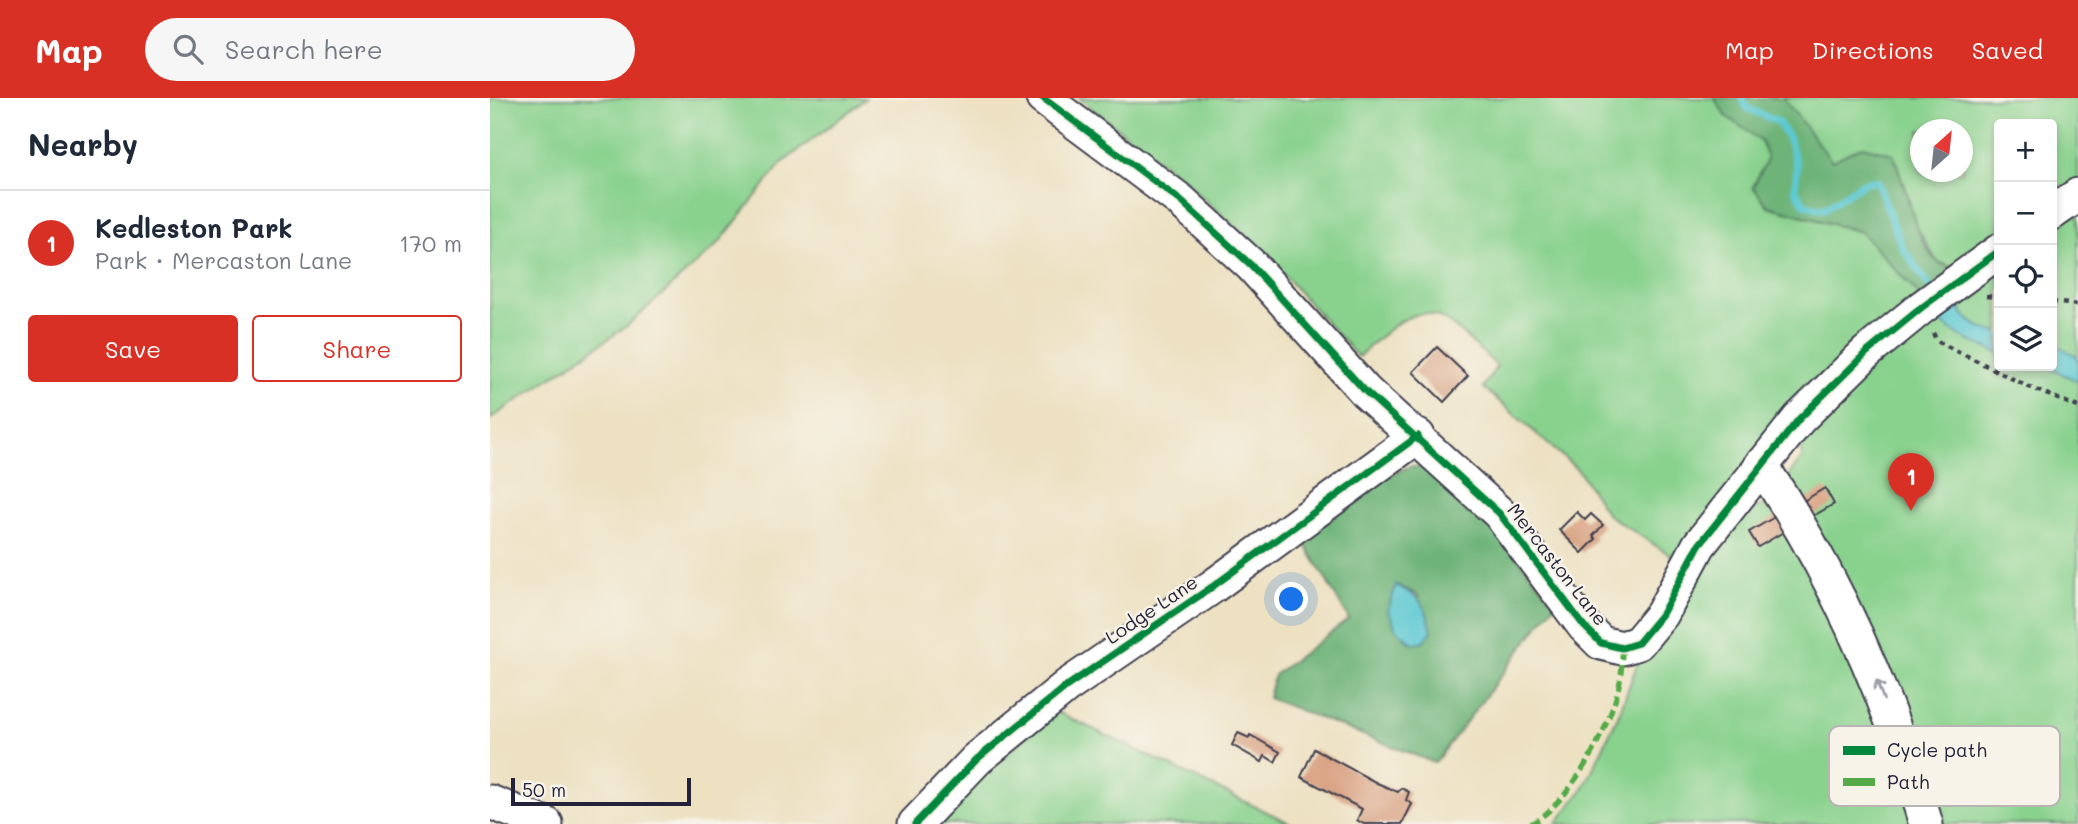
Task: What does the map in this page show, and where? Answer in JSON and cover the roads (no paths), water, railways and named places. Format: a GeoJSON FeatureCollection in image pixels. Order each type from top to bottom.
{"type":"FeatureCollection","features":[{"type":"Feature","properties":{"kind":"street","name":"Mercaston Lane"},"geometry":{"type":"LineString","coordinates":[[1043,98],[1201,219],[1251,265],[1366,392],[1418,436],[1499,513],[1584,626],[1601,643],[1622,648],[1637,643],[1662,614],[1699,545],[1798,419],[1866,353],[1925,316],[1948,289],[1994,255]]}},
{"type":"Feature","properties":{"kind":"street"},"geometry":{"type":"LineString","coordinates":[[2057,210],[2078,195]]}},
{"type":"Feature","properties":{"kind":"street","name":"Lodge Lane"},"geometry":{"type":"LineString","coordinates":[[915,824],[977,759],[1067,687],[1212,587],[1418,436]]}},
{"type":"Feature","properties":{"kind":"street"},"geometry":{"type":"LineString","coordinates":[[1761,465],[1794,513],[1867,657],[1893,726]]}},
{"type":"Feature","properties":{"kind":"street"},"geometry":{"type":"LineString","coordinates":[[490,802],[545,824]]}},
{"type":"Feature","properties":{"kind":"street"},"geometry":{"type":"LineString","coordinates":[[1921,806],[1926,824]]}},
{"type":"Feature","properties":{"kind":"water"},"geometry":{"type":"Polygon","coordinates":[[[1952,297],[1971,321],[1994,331],[1994,351],[1965,339],[1928,314],[1952,297]]]}},
{"type":"Feature","properties":{"kind":"water"},"geometry":{"type":"Polygon","coordinates":[[[2057,345],[2078,357],[2078,381],[2055,371],[2057,345]]]}},
{"type":"Feature","properties":{"kind":"water"},"geometry":{"type":"Polygon","coordinates":[[[1396,585],[1417,597],[1424,607],[1432,631],[1424,641],[1414,644],[1396,629],[1388,610],[1396,585]]]}},
{"type":"Feature","properties":{"kind":"waterway"},"geometry":{"type":"LineString","coordinates":[[1742,98],[1747,108],[1778,122],[1789,139],[1797,166],[1795,189],[1805,205],[1824,209],[1865,182],[1877,181],[1902,247],[1932,290]]}},
{"type":"Feature","properties":{"kind":"place","name":"Kedleston Park"},"geometry":{"type":"Point","coordinates":[1911,511]}}]}
